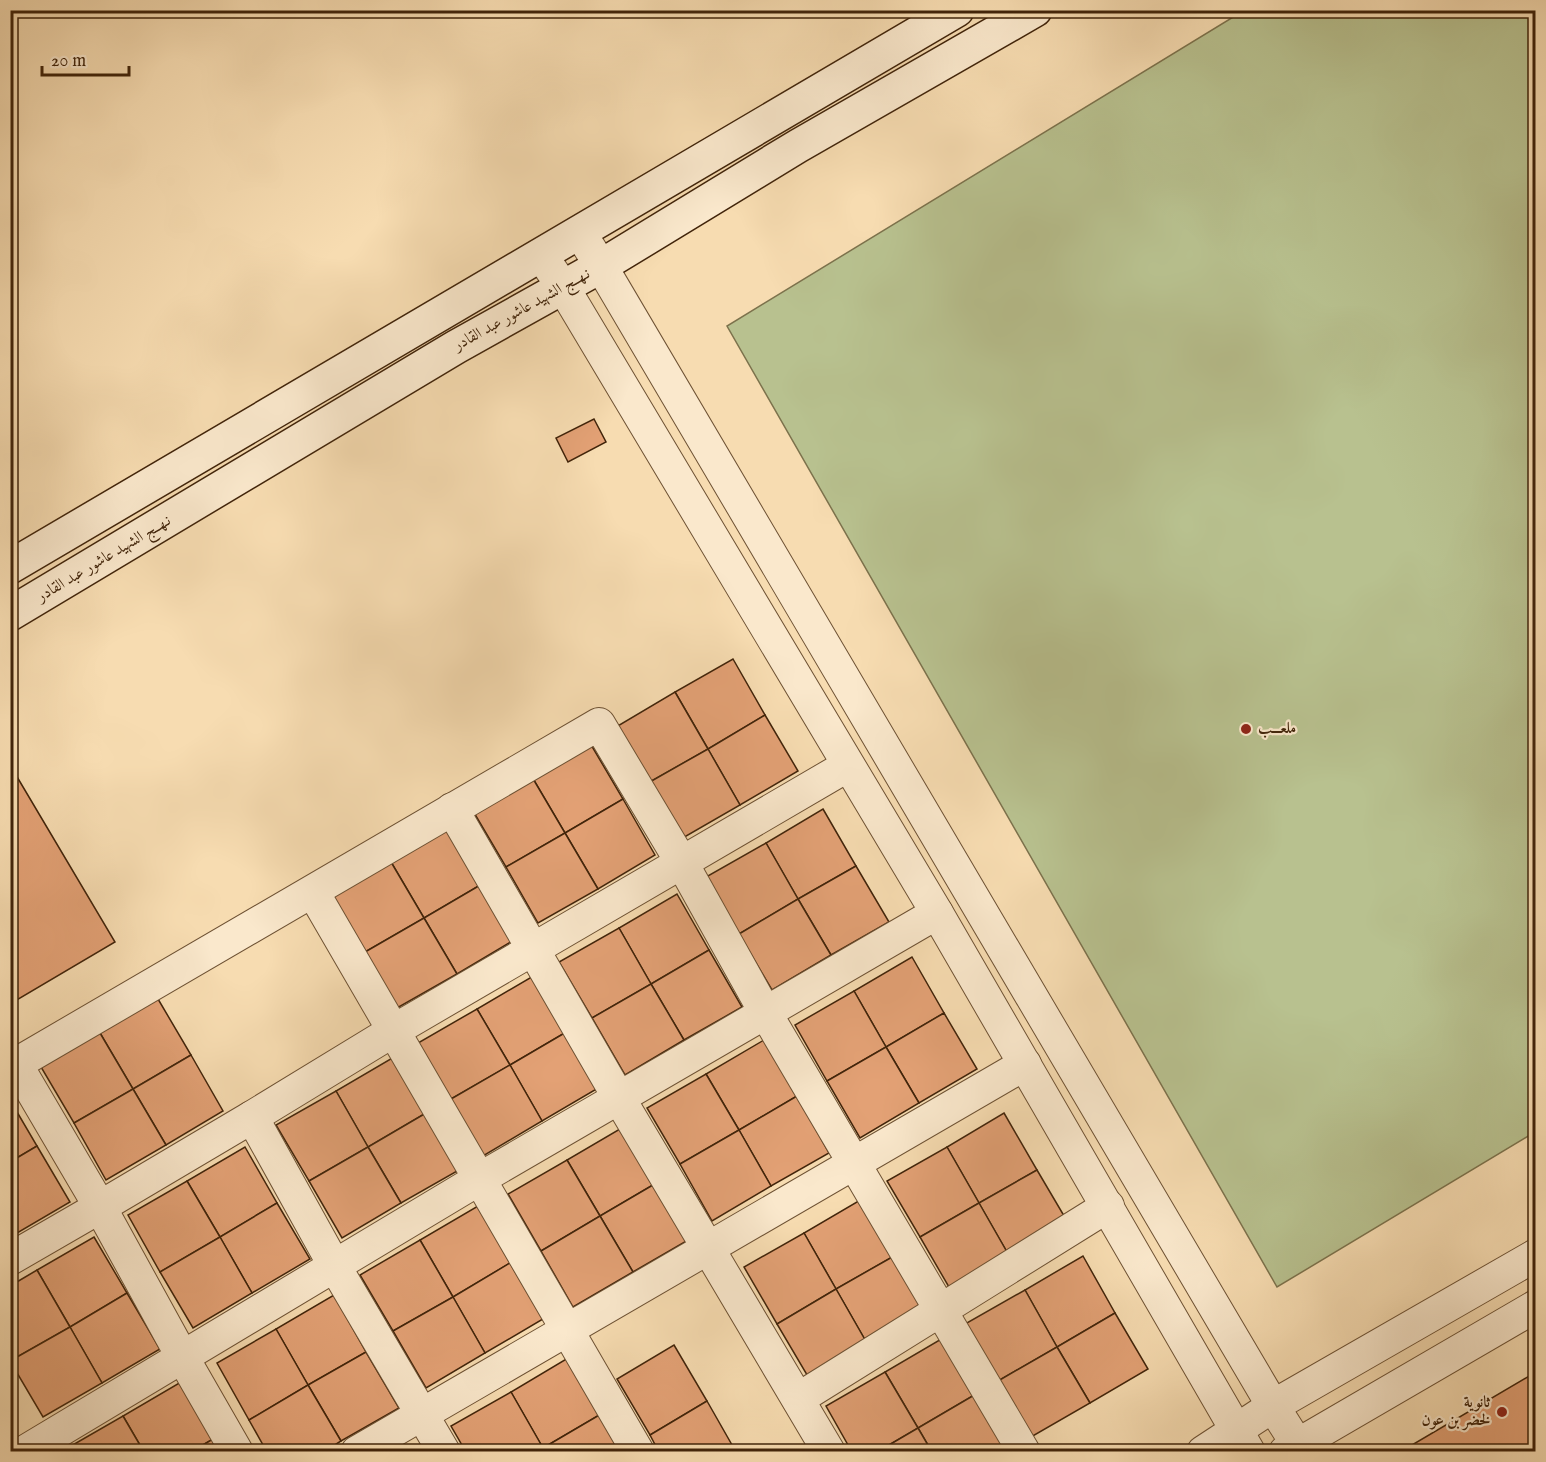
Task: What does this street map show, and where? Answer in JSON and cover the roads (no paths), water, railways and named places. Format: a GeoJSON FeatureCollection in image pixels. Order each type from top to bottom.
{"type":"FeatureCollection","features":[{"type":"Feature","properties":{"kind":"main road"},"geometry":{"type":"LineString","coordinates":[[10,567],[957,10]]}},
{"type":"Feature","properties":{"kind":"main road","name":"نـهــج الشهيد عاشور عبد القادر"},"geometry":{"type":"LineString","coordinates":[[10,614],[456,347],[602,266],[798,147],[1035,10]]}},
{"type":"Feature","properties":{"kind":"street"},"geometry":{"type":"LineString","coordinates":[[580,233],[602,266],[1273,1406],[1295,1449],[1536,1306]]}},
{"type":"Feature","properties":{"kind":"street"},"geometry":{"type":"LineString","coordinates":[[541,255],[563,287],[847,766],[937,913],[1242,1440]]}},
{"type":"Feature","properties":{"kind":"street"},"geometry":{"type":"LineString","coordinates":[[237,1452],[100,1207],[13,1065],[314,892],[599,724],[682,863],[765,1012],[1024,1452]]}},
{"type":"Feature","properties":{"kind":"street"},"geometry":{"type":"LineString","coordinates":[[10,1259],[393,1031],[847,766]]}},
{"type":"Feature","properties":{"kind":"street"},"geometry":{"type":"LineString","coordinates":[[452,809],[619,1098],[830,1452]]}},
{"type":"Feature","properties":{"kind":"street"},"geometry":{"type":"LineString","coordinates":[[314,892],[638,1452]]}},
{"type":"Feature","properties":{"kind":"street"},"geometry":{"type":"LineString","coordinates":[[24,1452],[481,1178],[937,913]]}},
{"type":"Feature","properties":{"kind":"street"},"geometry":{"type":"LineString","coordinates":[[357,1452],[1025,1064]]}},
{"type":"Feature","properties":{"kind":"street"},"geometry":{"type":"LineString","coordinates":[[252,1117],[334,1265],[444,1452]]}},
{"type":"Feature","properties":{"kind":"street"},"geometry":{"type":"LineString","coordinates":[[798,1399],[1108,1206]]}},
{"type":"Feature","properties":{"kind":"street"},"geometry":{"type":"LineString","coordinates":[[1203,1452],[1242,1440],[1273,1406],[1536,1255]]}},
{"type":"Feature","properties":{"kind":"place","name":"ملعـــب"},"geometry":{"type":"Point","coordinates":[1246,729]}},
{"type":"Feature","properties":{"kind":"place","name":"ثانوية لخضر بن عون"},"geometry":{"type":"Point","coordinates":[1502,1412]}}]}
